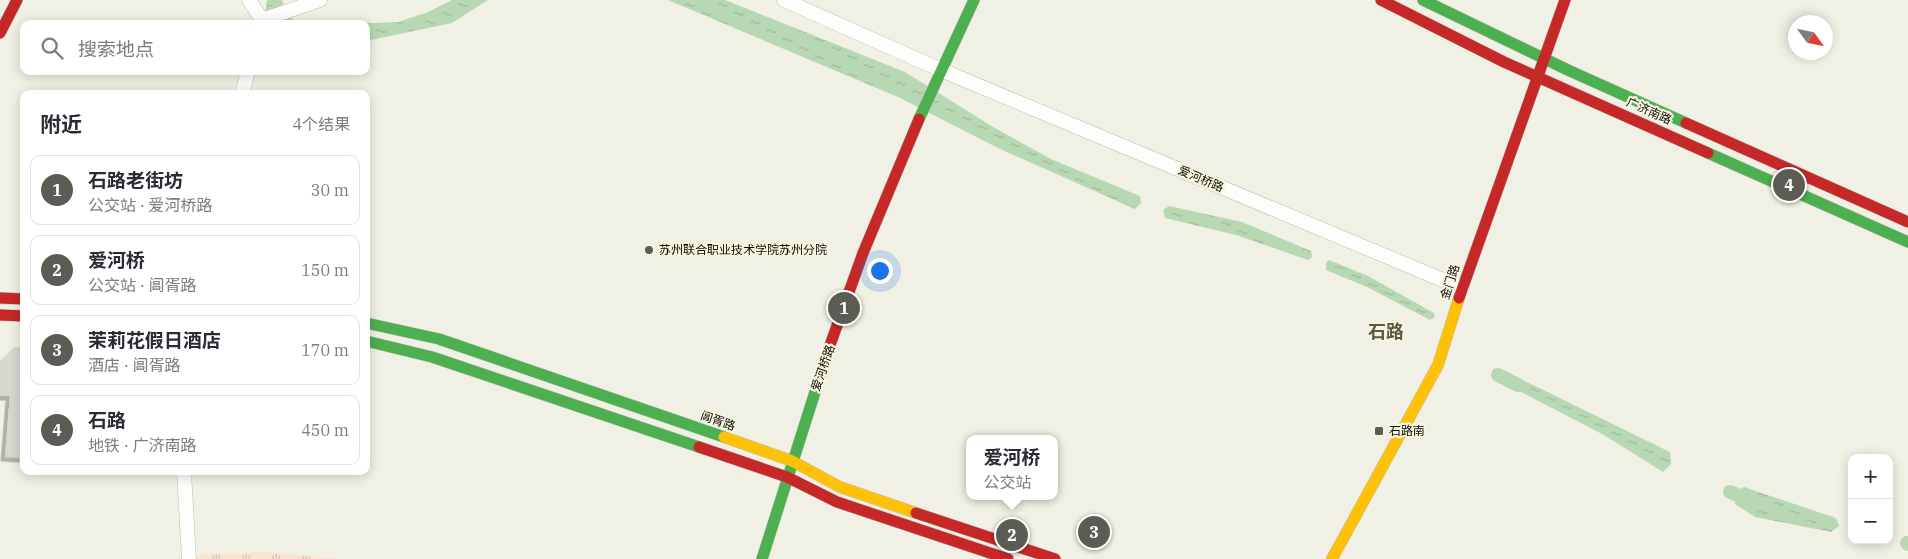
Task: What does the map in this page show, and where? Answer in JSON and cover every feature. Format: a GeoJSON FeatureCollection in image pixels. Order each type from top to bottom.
{"type":"FeatureCollection","features":[{"type":"Feature","properties":{"kind":"main road"},"geometry":{"type":"LineString","coordinates":[[0,33],[17,0]]}},
{"type":"Feature","properties":{"kind":"main road","name":"爱河桥路"},"geometry":{"type":"LineString","coordinates":[[762,559],[792,461],[864,251],[921,115],[974,0]]}},
{"type":"Feature","properties":{"kind":"main road","name":"广济南路"},"geometry":{"type":"LineString","coordinates":[[1380,0],[1539,78],[1908,242]]}},
{"type":"Feature","properties":{"kind":"main road","name":"广济南路"},"geometry":{"type":"LineString","coordinates":[[1423,0],[1545,59],[1908,222]]}},
{"type":"Feature","properties":{"kind":"main road","name":"金门路"},"geometry":{"type":"LineString","coordinates":[[1332,559],[1435,370],[1462,288],[1566,0]]}},
{"type":"Feature","properties":{"kind":"main road"},"geometry":{"type":"LineString","coordinates":[[0,298],[20,299]]}},
{"type":"Feature","properties":{"kind":"main road"},"geometry":{"type":"LineString","coordinates":[[0,315],[20,316]]}},
{"type":"Feature","properties":{"kind":"main road","name":"阊胥路"},"geometry":{"type":"LineString","coordinates":[[370,324],[439,339],[792,461],[840,487],[1055,559]]}},
{"type":"Feature","properties":{"kind":"main road"},"geometry":{"type":"LineString","coordinates":[[370,342],[432,357],[787,477],[837,502],[1008,559]]}},
{"type":"Feature","properties":{"kind":"street"},"geometry":{"type":"LineString","coordinates":[[249,0],[261,20]]}},
{"type":"Feature","properties":{"kind":"street"},"geometry":{"type":"LineString","coordinates":[[265,20],[320,0]]}},
{"type":"Feature","properties":{"kind":"street","name":"爱河桥路"},"geometry":{"type":"LineString","coordinates":[[784,0],[939,74],[1462,288]]}},
{"type":"Feature","properties":{"kind":"street"},"geometry":{"type":"LineString","coordinates":[[243,90],[247,75]]}},
{"type":"Feature","properties":{"kind":"street"},"geometry":{"type":"LineString","coordinates":[[184,475],[189,559]]}},
{"type":"Feature","properties":{"kind":"green space"},"geometry":{"type":"Polygon","coordinates":[[[265,552],[339,559],[173,559],[198,555],[265,552]]]}},
{"type":"Feature","properties":{"kind":"water"},"geometry":{"type":"Polygon","coordinates":[[[267,0],[282,0],[288,16],[294,20],[267,20],[265,14],[267,0]]]}},
{"type":"Feature","properties":{"kind":"water"},"geometry":{"type":"Polygon","coordinates":[[[452,0],[488,0],[452,23],[370,40],[370,23],[398,22],[428,12],[452,0]]]}},
{"type":"Feature","properties":{"kind":"water"},"geometry":{"type":"Polygon","coordinates":[[[668,0],[725,0],[905,72],[993,127],[1051,159],[1140,196],[1141,203],[1135,209],[1000,149],[898,97],[668,0]]]}},
{"type":"Feature","properties":{"kind":"water"},"geometry":{"type":"Polygon","coordinates":[[[1169,206],[1242,222],[1311,251],[1312,257],[1308,260],[1236,235],[1165,218],[1163,210],[1169,206]]]}},
{"type":"Feature","properties":{"kind":"water"},"geometry":{"type":"Polygon","coordinates":[[[1329,260],[1368,276],[1434,313],[1435,317],[1430,320],[1367,287],[1326,270],[1326,263],[1329,260]]]}},
{"type":"Feature","properties":{"kind":"water"},"geometry":{"type":"Polygon","coordinates":[[[1507,374],[1670,452],[1671,464],[1663,472],[1604,435],[1504,383],[1502,377],[1507,374]]]}},
{"type":"Feature","properties":{"kind":"water"},"geometry":{"type":"Polygon","coordinates":[[[1744,487],[1836,518],[1839,526],[1831,532],[1755,517],[1735,504],[1735,494],[1744,487]]]}},
{"type":"Feature","properties":{"kind":"building"},"geometry":{"type":"Polygon","coordinates":[[[14,347],[20,348],[20,458],[5,457],[10,396],[0,396],[0,362],[14,347]]]}},
{"type":"Feature","properties":{"kind":"waterway"},"geometry":{"type":"LineString","coordinates":[[1498,375],[1518,385]]}},
{"type":"Feature","properties":{"kind":"waterway"},"geometry":{"type":"LineString","coordinates":[[1730,492],[1753,501]]}},
{"type":"Feature","properties":{"kind":"traffic: fast"},"geometry":{"type":"LineString","coordinates":[[919,119],[974,0]]}},
{"type":"Feature","properties":{"kind":"traffic: fast"},"geometry":{"type":"LineString","coordinates":[[1423,0],[1570,71],[1686,123]]}},
{"type":"Feature","properties":{"kind":"traffic: fast"},"geometry":{"type":"LineString","coordinates":[[1708,153],[1908,242]]}},
{"type":"Feature","properties":{"kind":"traffic: fast"},"geometry":{"type":"LineString","coordinates":[[370,324],[439,339],[724,437]]}},
{"type":"Feature","properties":{"kind":"traffic: fast"},"geometry":{"type":"LineString","coordinates":[[370,342],[432,357],[699,447]]}},
{"type":"Feature","properties":{"kind":"traffic: fast"},"geometry":{"type":"LineString","coordinates":[[762,559],[829,348]]}},
{"type":"Feature","properties":{"kind":"traffic: slow"},"geometry":{"type":"LineString","coordinates":[[1332,559],[1438,365],[1459,298]]}},
{"type":"Feature","properties":{"kind":"traffic: slow"},"geometry":{"type":"LineString","coordinates":[[724,437],[792,461],[840,487],[916,513]]}},
{"type":"Feature","properties":{"kind":"traffic: jam"},"geometry":{"type":"LineString","coordinates":[[0,33],[17,0]]}},
{"type":"Feature","properties":{"kind":"traffic: jam"},"geometry":{"type":"LineString","coordinates":[[1381,0],[1504,62],[1708,153]]}},
{"type":"Feature","properties":{"kind":"traffic: jam"},"geometry":{"type":"LineString","coordinates":[[1459,298],[1565,0]]}},
{"type":"Feature","properties":{"kind":"traffic: jam"},"geometry":{"type":"LineString","coordinates":[[829,348],[863,253],[919,119]]}},
{"type":"Feature","properties":{"kind":"traffic: jam"},"geometry":{"type":"LineString","coordinates":[[1686,123],[1908,222]]}},
{"type":"Feature","properties":{"kind":"traffic: jam"},"geometry":{"type":"LineString","coordinates":[[0,298],[20,299]]}},
{"type":"Feature","properties":{"kind":"traffic: jam"},"geometry":{"type":"LineString","coordinates":[[0,315],[20,316]]}},
{"type":"Feature","properties":{"kind":"traffic: jam"},"geometry":{"type":"LineString","coordinates":[[699,447],[787,477],[837,502],[1008,559]]}},
{"type":"Feature","properties":{"kind":"traffic: jam"},"geometry":{"type":"LineString","coordinates":[[916,513],[1055,559]]}},
{"type":"Feature","properties":{"kind":"place","name":"石路"},"geometry":{"type":"Point","coordinates":[1789,185]}},
{"type":"Feature","properties":{"kind":"place","name":"苏州联合职业技术学院苏州分院"},"geometry":{"type":"Point","coordinates":[649,250]}},
{"type":"Feature","properties":{"kind":"place","name":"石路老街坊"},"geometry":{"type":"Point","coordinates":[844,308]}},
{"type":"Feature","properties":{"kind":"place","name":"石路南"},"geometry":{"type":"Point","coordinates":[1379,431]}},
{"type":"Feature","properties":{"kind":"place","name":"茉莉花假日酒店"},"geometry":{"type":"Point","coordinates":[1094,532]}},
{"type":"Feature","properties":{"kind":"place","name":"爱河桥"},"geometry":{"type":"Point","coordinates":[1012,535]}},
{"type":"Feature","properties":{"kind":"district","name":"石路"},"geometry":{"type":"Point","coordinates":[1386,332]}}]}
